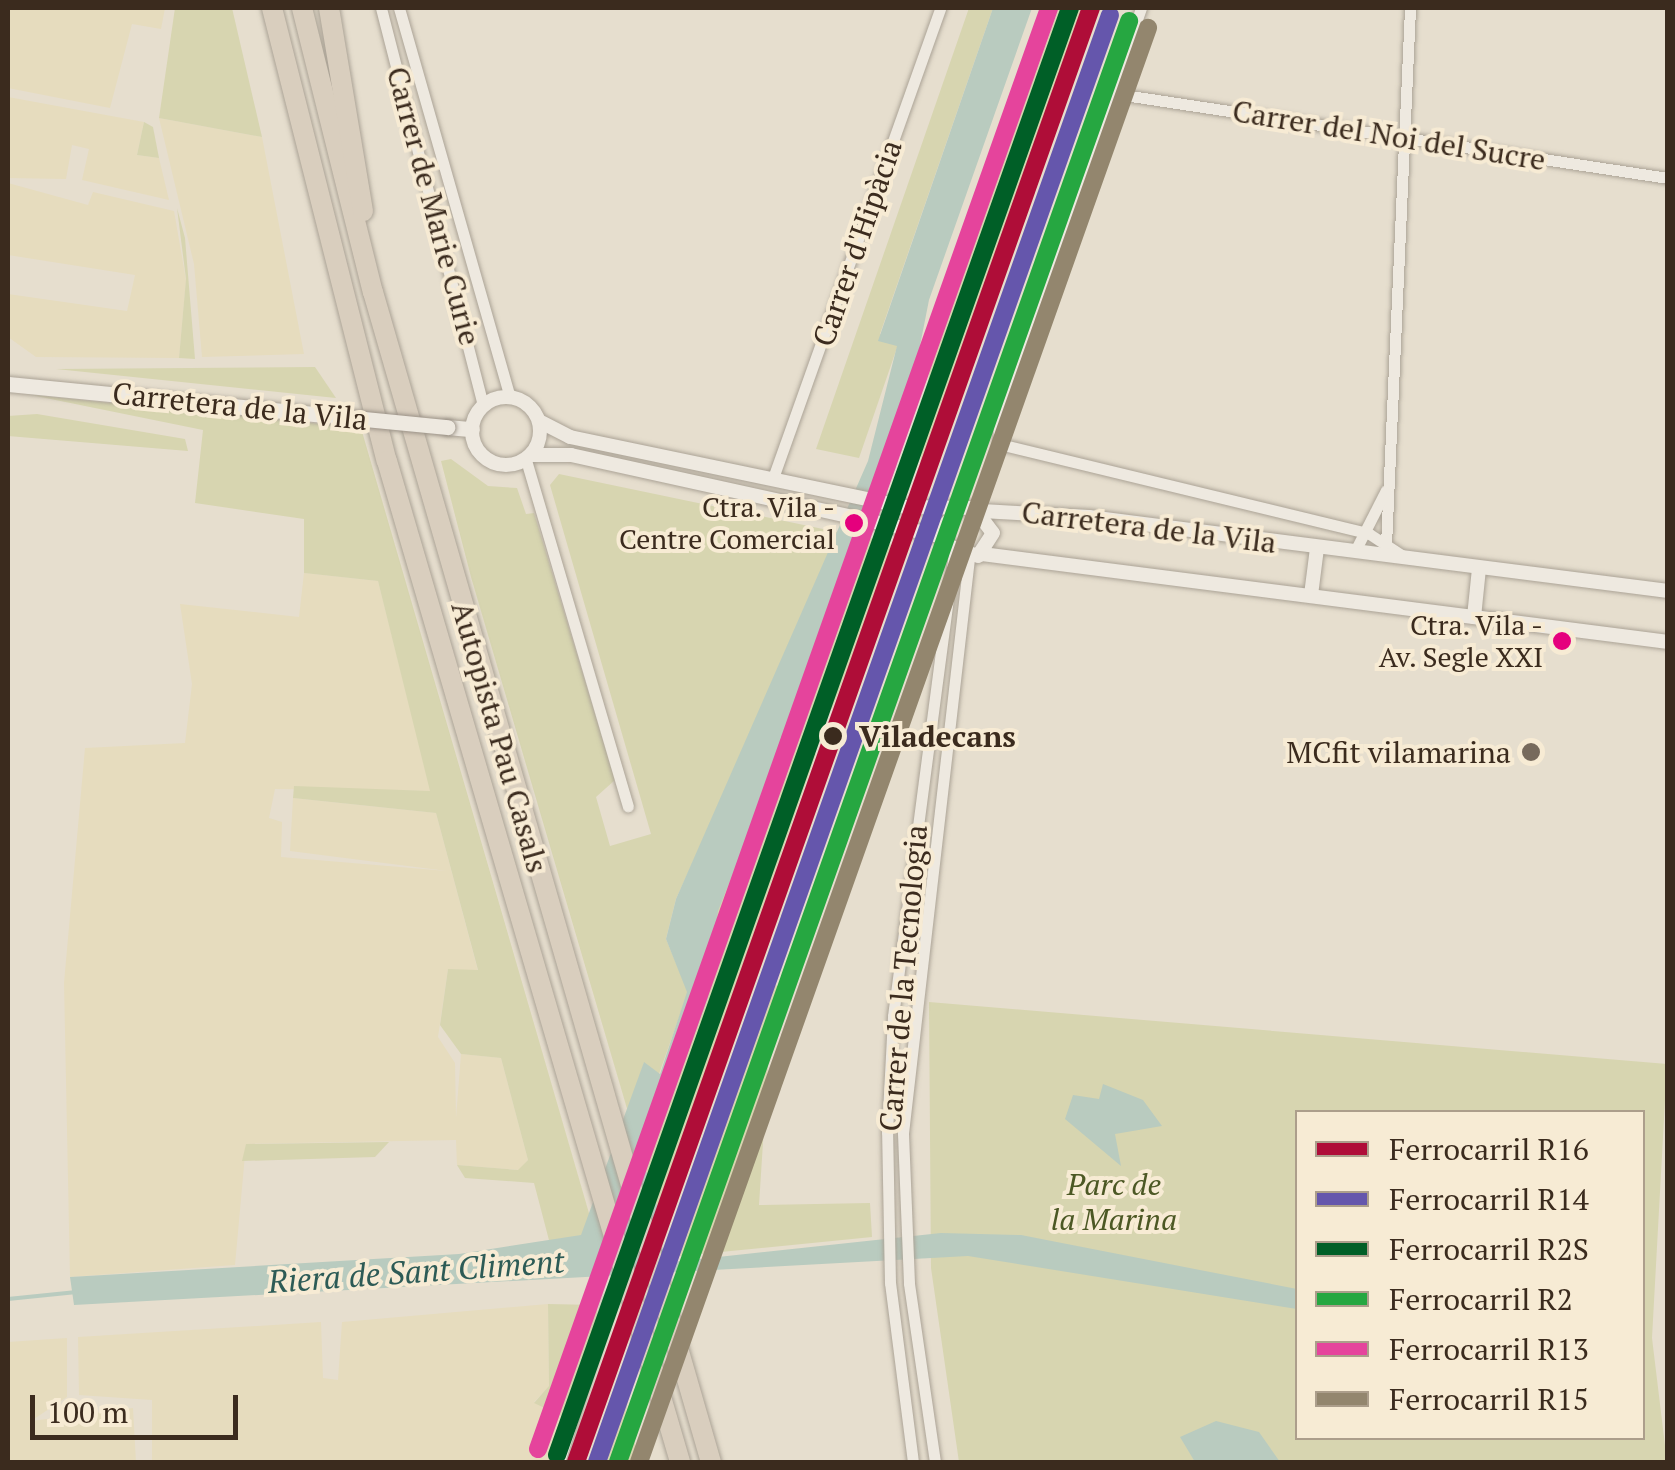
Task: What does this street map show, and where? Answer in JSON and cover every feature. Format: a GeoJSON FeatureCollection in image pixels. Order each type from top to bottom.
{"type":"FeatureCollection","features":[{"type":"Feature","properties":{"kind":"highway","name":"Autopista Pau Casals"},"geometry":{"type":"LineString","coordinates":[[272,8],[386,461],[680,1462]]}},
{"type":"Feature","properties":{"kind":"highway","name":"Autopista Pau Casals"},"geometry":{"type":"LineString","coordinates":[[302,8],[373,292],[711,1462]]}},
{"type":"Feature","properties":{"kind":"highway"},"geometry":{"type":"LineString","coordinates":[[329,8],[373,292]]}},
{"type":"Feature","properties":{"kind":"main road","name":"Carretera de la Vila"},"geometry":{"type":"LineString","coordinates":[[8,384],[472,429]]}},
{"type":"Feature","properties":{"kind":"street","name":"Carrer de Marie Curie"},"geometry":{"type":"LineString","coordinates":[[382,8],[483,406]]}},
{"type":"Feature","properties":{"kind":"street","name":"Carrer de Marie Curie"},"geometry":{"type":"LineString","coordinates":[[399,8],[510,397]]}},
{"type":"Feature","properties":{"kind":"street","name":"Carrer d'Hipàcia"},"geometry":{"type":"LineString","coordinates":[[774,478],[940,8]]}},
{"type":"Feature","properties":{"kind":"street"},"geometry":{"type":"LineString","coordinates":[[1141,8],[998,418],[999,444],[1368,532],[1403,556]]}},
{"type":"Feature","properties":{"kind":"street"},"geometry":{"type":"LineString","coordinates":[[1386,544],[1410,8]]}},
{"type":"Feature","properties":{"kind":"street","name":"Carrer del Noi del Sucre"},"geometry":{"type":"LineString","coordinates":[[1111,93],[1668,178]]}},
{"type":"Feature","properties":{"kind":"street"},"geometry":{"type":"LineString","coordinates":[[510,397],[539,421],[570,437],[832,491],[938,510],[982,512],[994,532],[976,556],[954,554],[936,534],[571,454],[486,459],[472,429],[483,406],[510,397]]}},
{"type":"Feature","properties":{"kind":"street"},"geometry":{"type":"LineString","coordinates":[[539,421],[528,457],[628,806]]}},
{"type":"Feature","properties":{"kind":"street"},"geometry":{"type":"LineString","coordinates":[[1356,549],[1368,532],[1388,486]]}},
{"type":"Feature","properties":{"kind":"street"},"geometry":{"type":"LineString","coordinates":[[936,534],[958,510]]}},
{"type":"Feature","properties":{"kind":"street","name":"Carretera de la Vila"},"geometry":{"type":"LineString","coordinates":[[982,512],[1356,549],[1479,569],[1668,591]]}},
{"type":"Feature","properties":{"kind":"street","name":"Carretera de la Vila"},"geometry":{"type":"LineString","coordinates":[[1310,595],[1317,548]]}},
{"type":"Feature","properties":{"kind":"street","name":"Carrer de la Tecnologia"},"geometry":{"type":"LineString","coordinates":[[913,1462],[890,1284],[886,1192],[893,1016],[954,554]]}},
{"type":"Feature","properties":{"kind":"street","name":"Carretera de la Vila"},"geometry":{"type":"LineString","coordinates":[[976,556],[1668,642]]}},
{"type":"Feature","properties":{"kind":"street","name":"Carrer de la Tecnologia"},"geometry":{"type":"LineString","coordinates":[[935,1462],[908,1283],[902,1190],[918,958],[976,556]]}},
{"type":"Feature","properties":{"kind":"street"},"geometry":{"type":"LineString","coordinates":[[1474,617],[1479,569]]}},
{"type":"Feature","properties":{"kind":"street"},"geometry":{"type":"LineString","coordinates":[[560,1462],[610,1298]]}},
{"type":"Feature","properties":{"kind":"shaded area"},"geometry":{"type":"Polygon","coordinates":[[[8,8],[165,8],[161,29],[132,24],[110,108],[8,88],[8,8]]]}},
{"type":"Feature","properties":{"kind":"shaded area"},"geometry":{"type":"Polygon","coordinates":[[[8,97],[144,122],[137,155],[159,158],[169,200],[82,180],[89,149],[72,145],[66,179],[8,178],[8,97]]]}},
{"type":"Feature","properties":{"kind":"shaded area"},"geometry":{"type":"Polygon","coordinates":[[[159,118],[262,137],[304,354],[202,357],[194,264],[159,118]]]}},
{"type":"Feature","properties":{"kind":"shaded area"},"geometry":{"type":"Polygon","coordinates":[[[8,183],[88,205],[93,192],[174,211],[186,280],[179,358],[36,357],[8,337],[8,294],[127,311],[135,275],[8,255],[8,183]]]}},
{"type":"Feature","properties":{"kind":"shaded area"},"geometry":{"type":"Polygon","coordinates":[[[304,573],[378,581],[431,791],[275,789],[269,818],[282,822],[281,857],[447,871],[290,851],[293,798],[436,813],[478,971],[448,969],[438,1037],[455,1063],[456,1118],[461,1054],[501,1058],[528,1160],[519,1170],[457,1165],[456,1140],[246,1144],[235,1265],[70,1277],[64,983],[85,748],[185,743],[192,684],[180,604],[299,617],[304,573]]]}},
{"type":"Feature","properties":{"kind":"shaded area"},"geometry":{"type":"Polygon","coordinates":[[[548,1304],[549,1387],[534,1402],[566,1418],[552,1462],[152,1462],[152,1400],[79,1395],[78,1337],[321,1322],[323,1378],[338,1380],[342,1322],[548,1304]]]}},
{"type":"Feature","properties":{"kind":"shaded area"},"geometry":{"type":"Polygon","coordinates":[[[67,1338],[67,1397],[31,1421],[133,1408],[136,1462],[8,1462],[8,1342],[67,1338]]]}},
{"type":"Feature","properties":{"kind":"green space"},"geometry":{"type":"Polygon","coordinates":[[[175,8],[232,8],[262,137],[159,118],[175,8]]]}},
{"type":"Feature","properties":{"kind":"green space"},"geometry":{"type":"Polygon","coordinates":[[[969,8],[993,8],[880,334],[900,339],[859,458],[816,449],[969,8]]]}},
{"type":"Feature","properties":{"kind":"green space"},"geometry":{"type":"Polygon","coordinates":[[[1059,8],[1082,8],[920,467],[930,364],[1059,8]]]}},
{"type":"Feature","properties":{"kind":"green space"},"geometry":{"type":"Polygon","coordinates":[[[144,122],[153,127],[159,158],[137,155],[144,122]]]}},
{"type":"Feature","properties":{"kind":"green space"},"geometry":{"type":"Polygon","coordinates":[[[177,208],[185,238],[195,359],[179,358],[186,279],[177,208]]]}},
{"type":"Feature","properties":{"kind":"green space"},"geometry":{"type":"Polygon","coordinates":[[[315,367],[336,398],[56,369],[315,367]]]}},
{"type":"Feature","properties":{"kind":"green space"},"geometry":{"type":"Polygon","coordinates":[[[31,395],[361,428],[591,1220],[581,1236],[550,1244],[534,1183],[465,1178],[457,1165],[518,1170],[528,1160],[501,1058],[461,1054],[440,1025],[448,969],[478,970],[436,813],[293,798],[294,786],[430,791],[378,581],[304,573],[304,519],[195,503],[203,430],[31,395]]]}},
{"type":"Feature","properties":{"kind":"green space"},"geometry":{"type":"Polygon","coordinates":[[[37,414],[185,439],[188,451],[8,436],[8,416],[37,414]]]}},
{"type":"Feature","properties":{"kind":"green space"},"geometry":{"type":"Polygon","coordinates":[[[451,459],[488,486],[517,488],[526,514],[534,513],[615,780],[596,797],[610,846],[651,834],[550,485],[559,474],[842,533],[676,899],[666,939],[688,992],[659,1074],[644,1063],[628,1112],[471,577],[441,461],[451,459]]]}},
{"type":"Feature","properties":{"kind":"green space"},"geometry":{"type":"Polygon","coordinates":[[[870,538],[895,546],[832,709],[821,707],[805,749],[816,754],[658,1209],[645,1167],[708,998],[706,922],[870,538]]]}},
{"type":"Feature","properties":{"kind":"green space"},"geometry":{"type":"Polygon","coordinates":[[[771,984],[784,988],[771,1017],[759,1205],[870,1203],[872,1237],[670,1257],[771,984]]]}},
{"type":"Feature","properties":{"kind":"green space","name":"Parc de la Marina"},"geometry":{"type":"Polygon","coordinates":[[[929,1002],[1667,1064],[1652,1338],[1667,1462],[959,1462],[931,1268],[929,1002]]]}},
{"type":"Feature","properties":{"kind":"green space"},"geometry":{"type":"Polygon","coordinates":[[[389,1142],[375,1157],[242,1161],[246,1144],[389,1142]]]}},
{"type":"Feature","properties":{"kind":"green space"},"geometry":{"type":"Polygon","coordinates":[[[548,1304],[596,1305],[599,1321],[566,1418],[534,1403],[549,1386],[548,1304]]]}},
{"type":"Feature","properties":{"kind":"green space"},"geometry":{"type":"Polygon","coordinates":[[[634,1368],[626,1412],[640,1462],[600,1462],[634,1368]]]}},
{"type":"Feature","properties":{"kind":"water"},"geometry":{"type":"Polygon","coordinates":[[[993,8],[1032,8],[929,300],[896,467],[718,911],[708,998],[645,1167],[658,1209],[655,1239],[672,1262],[941,1233],[1021,1235],[1295,1289],[1295,1309],[968,1256],[74,1305],[70,1277],[459,1254],[581,1235],[644,1062],[660,1074],[687,992],[666,939],[676,899],[868,461],[897,346],[878,341],[993,8]]]}},
{"type":"Feature","properties":{"kind":"water"},"geometry":{"type":"Polygon","coordinates":[[[1103,1084],[1143,1100],[1162,1126],[1115,1134],[1121,1166],[1065,1119],[1073,1095],[1099,1099],[1103,1084]]]}},
{"type":"Feature","properties":{"kind":"water"},"geometry":{"type":"Polygon","coordinates":[[[1216,1421],[1259,1432],[1280,1462],[1195,1462],[1180,1437],[1216,1421]]]}},
{"type":"Feature","properties":{"kind":"waterway","name":"Riera de Sant Climent"},"geometry":{"type":"LineString","coordinates":[[8,1299],[77,1292]]}},
{"type":"Feature","properties":{"kind":"rail line","name":"R13"},"geometry":{"type":"LineString","coordinates":[[538,1449],[1049,8]]}},
{"type":"Feature","properties":{"kind":"rail line","name":"R2S"},"geometry":{"type":"LineString","coordinates":[[557,1455],[1070,8]]}},
{"type":"Feature","properties":{"kind":"rail line","name":"R16"},"geometry":{"type":"LineString","coordinates":[[576,1462],[1091,8]]}},
{"type":"Feature","properties":{"kind":"rail line","name":"R14"},"geometry":{"type":"LineString","coordinates":[[597,1462],[1110,15]]}},
{"type":"Feature","properties":{"kind":"rail line","name":"R2"},"geometry":{"type":"LineString","coordinates":[[618,1462],[1129,21]]}},
{"type":"Feature","properties":{"kind":"rail line","name":"R15"},"geometry":{"type":"LineString","coordinates":[[639,1462],[1148,28]]}},
{"type":"Feature","properties":{"kind":"place","name":"Ctra. Vila - Centre Comercial"},"geometry":{"type":"Point","coordinates":[854,523]}},
{"type":"Feature","properties":{"kind":"place","name":"Ctra. Vila - Av. Segle XXI"},"geometry":{"type":"Point","coordinates":[1562,641]}},
{"type":"Feature","properties":{"kind":"place","name":"Viladecans"},"geometry":{"type":"Point","coordinates":[833,736]}},
{"type":"Feature","properties":{"kind":"place","name":"MCfit vilamarina"},"geometry":{"type":"Point","coordinates":[1531,752]}}]}
